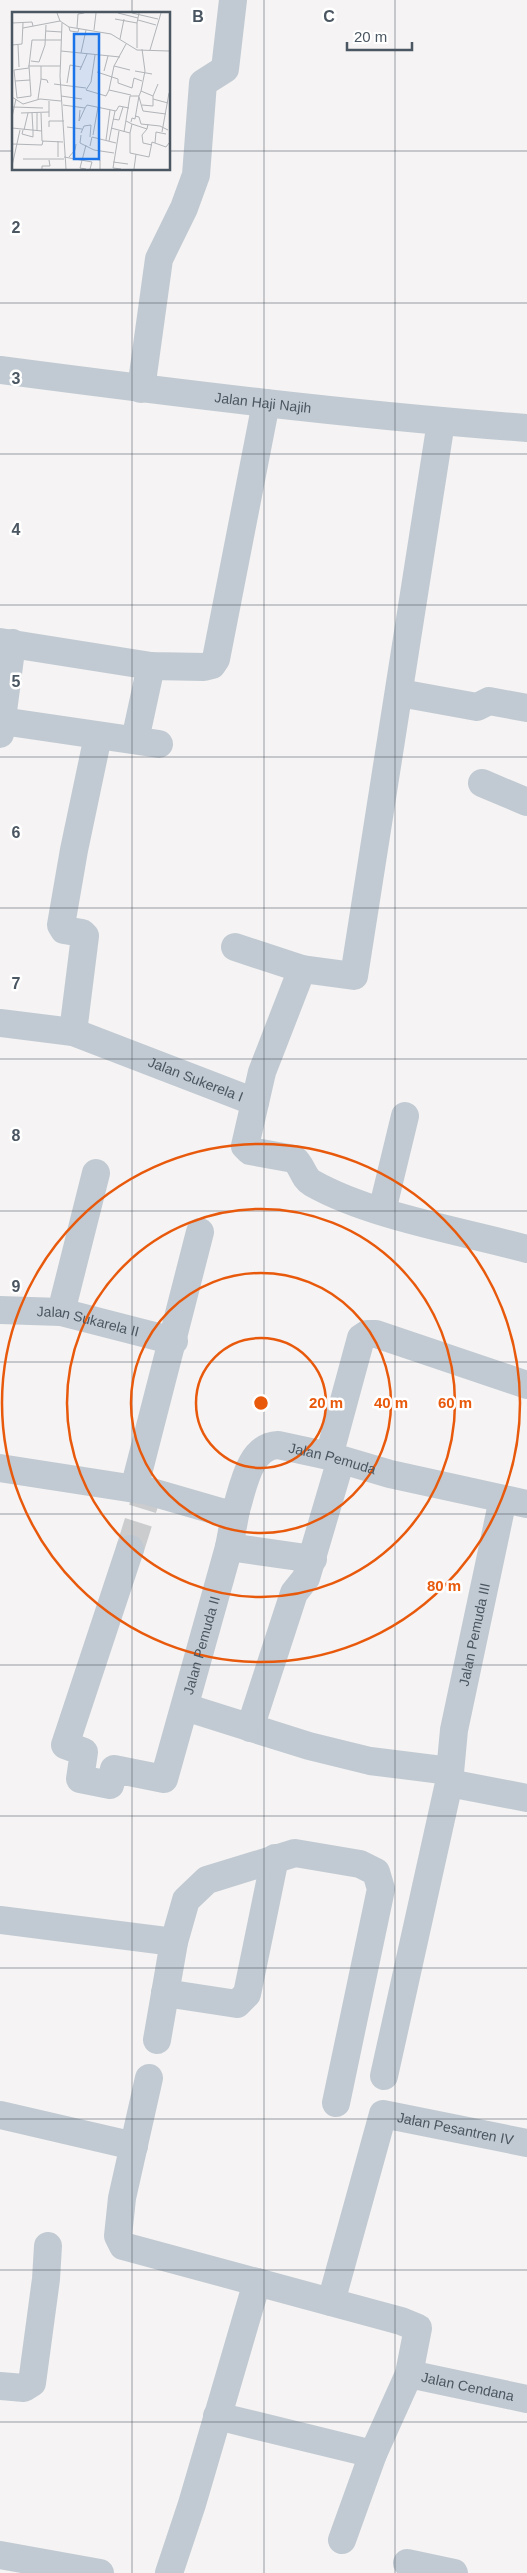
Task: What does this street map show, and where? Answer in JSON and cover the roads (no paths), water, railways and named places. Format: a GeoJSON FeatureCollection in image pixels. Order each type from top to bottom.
{"type":"FeatureCollection","features":[{"type":"Feature","properties":{"kind":"street"},"geometry":{"type":"LineString","coordinates":[[141,389],[159,258],[184,208],[196,175],[204,83],[225,68],[233,0]]}},
{"type":"Feature","properties":{"kind":"street","name":"Jalan Haji Najih"},"geometry":{"type":"LineString","coordinates":[[0,370],[266,403],[441,422],[527,428]]}},
{"type":"Feature","properties":{"kind":"street"},"geometry":{"type":"LineString","coordinates":[[151,666],[147,742],[1,727],[6,643],[151,666],[204,667],[212,665],[216,659],[266,403]]}},
{"type":"Feature","properties":{"kind":"street"},"geometry":{"type":"LineString","coordinates":[[235,947],[302,969],[354,976],[400,693],[441,422]]}},
{"type":"Feature","properties":{"kind":"street"},"geometry":{"type":"LineString","coordinates":[[400,693],[477,706],[489,701],[527,708]]}},
{"type":"Feature","properties":{"kind":"street"},"geometry":{"type":"LineString","coordinates":[[72,1032],[85,936],[82,933],[64,930],[62,925],[74,850],[98,736]]}},
{"type":"Feature","properties":{"kind":"street"},"geometry":{"type":"LineString","coordinates":[[482,783],[527,802]]}},
{"type":"Feature","properties":{"kind":"street"},"geometry":{"type":"LineString","coordinates":[[255,1102],[262,1072],[302,969]]}},
{"type":"Feature","properties":{"kind":"street","name":"Jalan Sukerela I"},"geometry":{"type":"LineString","coordinates":[[0,1023],[72,1032],[255,1102],[246,1146],[250,1151],[294,1159],[300,1163],[310,1182],[343,1197],[382,1210],[526,1244]]}},
{"type":"Feature","properties":{"kind":"street"},"geometry":{"type":"LineString","coordinates":[[382,1210],[405,1116]]}},
{"type":"Feature","properties":{"kind":"street"},"geometry":{"type":"LineString","coordinates":[[61,1312],[96,1173]]}},
{"type":"Feature","properties":{"kind":"street"},"geometry":{"type":"LineString","coordinates":[[143,1493],[174,1341],[200,1232]]}},
{"type":"Feature","properties":{"kind":"street","name":"Jalan Sukarela II"},"geometry":{"type":"LineString","coordinates":[[0,1310],[61,1312],[174,1341]]}},
{"type":"Feature","properties":{"kind":"street"},"geometry":{"type":"LineString","coordinates":[[250,1728],[294,1593],[306,1578],[312,1559],[361,1338],[367,1334],[385,1337],[527,1386]]}},
{"type":"Feature","properties":{"kind":"street","name":"Jalan Pemuda"},"geometry":{"type":"LineString","coordinates":[[236,1510],[249,1469],[259,1453],[273,1445],[334,1457],[390,1474],[515,1502]]}},
{"type":"Feature","properties":{"kind":"street"},"geometry":{"type":"LineString","coordinates":[[2,1472],[143,1493],[224,1513],[236,1510]]}},
{"type":"Feature","properties":{"kind":"street","name":"Jalan Pemuda III"},"geometry":{"type":"LineString","coordinates":[[384,2076],[450,1777],[454,1730],[515,1502]]}},
{"type":"Feature","properties":{"kind":"street","name":"Jalan Pemuda II"},"geometry":{"type":"LineString","coordinates":[[130,1549],[65,1745],[84,1752],[80,1779],[110,1786],[114,1769],[164,1779],[229,1547],[236,1510]]}},
{"type":"Feature","properties":{"kind":"street"},"geometry":{"type":"LineString","coordinates":[[229,1547],[312,1559]]}},
{"type":"Feature","properties":{"kind":"street"},"geometry":{"type":"LineString","coordinates":[[185,1707],[250,1728],[370,1761],[450,1777],[527,1798]]}},
{"type":"Feature","properties":{"kind":"street"},"geometry":{"type":"LineString","coordinates":[[157,2040],[174,1942],[186,1900],[207,1880],[295,1853],[360,1864],[376,1872],[381,1889],[336,2103]]}},
{"type":"Feature","properties":{"kind":"street"},"geometry":{"type":"LineString","coordinates":[[165,1993],[237,2004],[243,2001],[247,1994],[275,1858]]}},
{"type":"Feature","properties":{"kind":"street"},"geometry":{"type":"LineString","coordinates":[[0,1920],[174,1942]]}},
{"type":"Feature","properties":{"kind":"street"},"geometry":{"type":"LineString","coordinates":[[149,2078],[122,2198],[118,2236],[123,2246],[411,2324],[418,2328],[418,2338],[409,2374],[373,2454],[342,2540]]}},
{"type":"Feature","properties":{"kind":"street","name":"Jalan Pesantren IV"},"geometry":{"type":"LineString","coordinates":[[331,2302],[383,2114],[527,2143]]}},
{"type":"Feature","properties":{"kind":"street"},"geometry":{"type":"LineString","coordinates":[[0,2115],[134,2146]]}},
{"type":"Feature","properties":{"kind":"street"},"geometry":{"type":"LineString","coordinates":[[0,2386],[24,2388],[32,2383],[46,2279],[48,2246]]}},
{"type":"Feature","properties":{"kind":"street"},"geometry":{"type":"LineString","coordinates":[[169,2573],[192,2504],[257,2282]]}},
{"type":"Feature","properties":{"kind":"street","name":"Jalan Cendana"},"geometry":{"type":"LineString","coordinates":[[409,2374],[527,2399]]}},
{"type":"Feature","properties":{"kind":"street"},"geometry":{"type":"LineString","coordinates":[[217,2416],[373,2454]]}},
{"type":"Feature","properties":{"kind":"street"},"geometry":{"type":"LineString","coordinates":[[0,2555],[100,2573]]}},
{"type":"Feature","properties":{"kind":"street"},"geometry":{"type":"LineString","coordinates":[[406,2563],[454,2573]]}},
{"type":"Feature","properties":{"kind":"tunnel"},"geometry":{"type":"LineString","coordinates":[[130,1549],[146,1498]]}}]}
